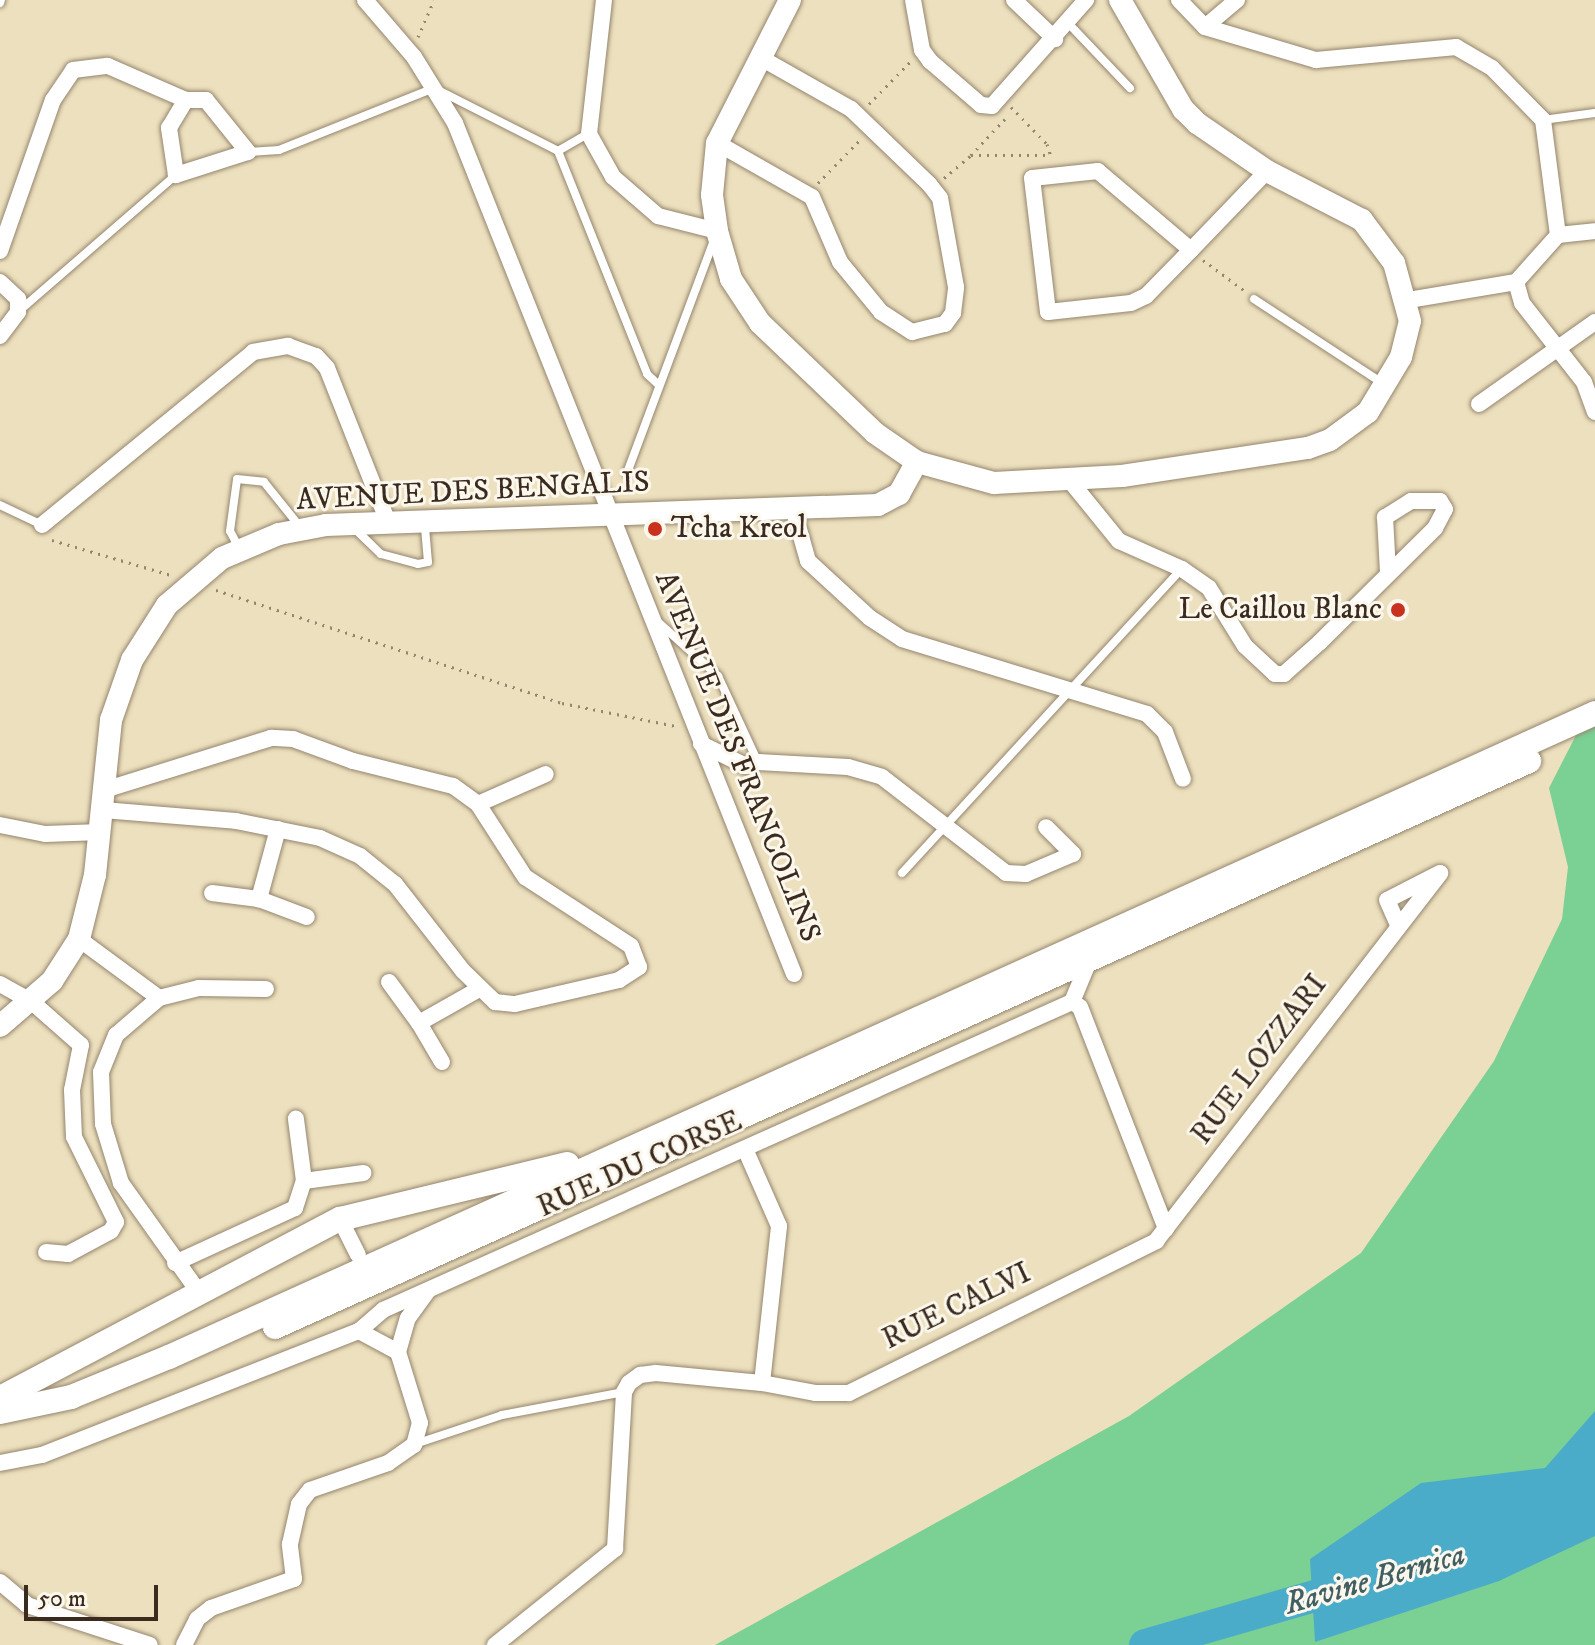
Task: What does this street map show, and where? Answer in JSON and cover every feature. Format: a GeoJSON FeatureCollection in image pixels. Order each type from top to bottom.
{"type":"FeatureCollection","features":[{"type":"Feature","properties":{"kind":"main road"},"geometry":{"type":"LineString","coordinates":[[0,1412],[71,1397],[169,1357],[1595,713]]}},
{"type":"Feature","properties":{"kind":"main road"},"geometry":{"type":"LineString","coordinates":[[0,1428],[92,1405],[257,1335],[1595,730]]}},
{"type":"Feature","properties":{"kind":"main road"},"geometry":{"type":"LineString","coordinates":[[0,1398],[198,1291],[340,1219],[554,1166],[605,1159]]}},
{"type":"Feature","properties":{"kind":"street","name":"AVENUE DES FRANCOLINS"},"geometry":{"type":"LineString","coordinates":[[365,0],[410,53],[455,123],[794,974]]}},
{"type":"Feature","properties":{"kind":"street"},"geometry":{"type":"LineString","coordinates":[[604,0],[589,134],[613,177],[658,216],[717,231]]}},
{"type":"Feature","properties":{"kind":"street"},"geometry":{"type":"LineString","coordinates":[[790,0],[717,143],[712,195],[717,231],[731,279],[760,323],[875,433],[917,462],[994,483],[1071,482],[1308,448],[1352,428],[1387,385],[1408,338],[1408,300],[1387,250],[1362,220],[1267,171],[1183,109],[1120,0]]}},
{"type":"Feature","properties":{"kind":"street"},"geometry":{"type":"LineString","coordinates":[[913,0],[922,50],[981,105],[1008,104],[1086,0]]}},
{"type":"Feature","properties":{"kind":"street"},"geometry":{"type":"LineString","coordinates":[[1014,0],[1055,39]]}},
{"type":"Feature","properties":{"kind":"street"},"geometry":{"type":"LineString","coordinates":[[1179,0],[1205,27],[1316,60],[1456,47],[1492,68],[1543,120],[1558,235]]}},
{"type":"Feature","properties":{"kind":"street"},"geometry":{"type":"LineString","coordinates":[[1205,27],[1237,0]]}},
{"type":"Feature","properties":{"kind":"street"},"geometry":{"type":"LineString","coordinates":[[717,143],[808,193],[849,277],[881,312],[912,332],[945,324],[957,301],[940,198],[858,115],[759,57]]}},
{"type":"Feature","properties":{"kind":"street"},"geometry":{"type":"LineString","coordinates":[[0,251],[53,100],[73,70],[108,66],[186,100],[206,100],[248,152],[176,175],[169,128],[186,100]]}},
{"type":"Feature","properties":{"kind":"street"},"geometry":{"type":"LineString","coordinates":[[1191,250],[1098,171],[1032,178],[1048,312],[1131,303],[1146,296],[1191,250],[1267,171]]}},
{"type":"Feature","properties":{"kind":"street"},"geometry":{"type":"LineString","coordinates":[[1408,300],[1516,282],[1558,235],[1595,231]]}},
{"type":"Feature","properties":{"kind":"street"},"geometry":{"type":"LineString","coordinates":[[0,282],[13,289],[18,312],[0,336]]}},
{"type":"Feature","properties":{"kind":"street"},"geometry":{"type":"LineString","coordinates":[[1516,282],[1522,303],[1584,382],[1595,412]]}},
{"type":"Feature","properties":{"kind":"street"},"geometry":{"type":"LineString","coordinates":[[1479,404],[1595,322]]}},
{"type":"Feature","properties":{"kind":"street"},"geometry":{"type":"LineString","coordinates":[[45,531],[253,352],[288,346],[316,356],[327,368],[388,522]]}},
{"type":"Feature","properties":{"kind":"street","name":"AVENUE DES BENGALIS"},"geometry":{"type":"LineString","coordinates":[[0,1026],[32,1002],[79,939],[101,832],[111,720],[128,669],[145,634],[191,581],[239,549],[302,528],[608,513],[793,508],[891,501],[917,462]]}},
{"type":"Feature","properties":{"kind":"street"},"geometry":{"type":"LineString","coordinates":[[1071,482],[1119,541],[1182,569],[1209,588],[1245,646],[1278,675],[1320,642],[1388,573],[1442,518],[1445,509],[1440,501],[1411,501],[1385,517],[1388,573]]}},
{"type":"Feature","properties":{"kind":"street"},"geometry":{"type":"LineString","coordinates":[[793,508],[808,561],[828,585],[902,639],[1147,714],[1165,732],[1183,779]]}},
{"type":"Feature","properties":{"kind":"street"},"geometry":{"type":"LineString","coordinates":[[698,737],[746,766],[758,762],[870,773],[899,786],[1006,873],[1026,874],[1073,854],[1046,827]]}},
{"type":"Feature","properties":{"kind":"street"},"geometry":{"type":"LineString","coordinates":[[293,739],[353,761],[453,786],[478,804],[525,877],[631,946],[640,961],[629,977],[515,1004],[495,1002],[479,989],[395,884],[360,856],[278,829],[103,800],[250,743],[293,739]]}},
{"type":"Feature","properties":{"kind":"street"},"geometry":{"type":"LineString","coordinates":[[478,804],[546,774]]}},
{"type":"Feature","properties":{"kind":"street"},"geometry":{"type":"LineString","coordinates":[[0,825],[45,834],[101,832]]}},
{"type":"Feature","properties":{"kind":"street"},"geometry":{"type":"LineString","coordinates":[[259,899],[278,829]]}},
{"type":"Feature","properties":{"kind":"street"},"geometry":{"type":"LineString","coordinates":[[212,893],[259,899],[307,917]]}},
{"type":"Feature","properties":{"kind":"street","name":"RUE LOZZARI"},"geometry":{"type":"LineString","coordinates":[[1166,1229],[1398,925]]}},
{"type":"Feature","properties":{"kind":"street"},"geometry":{"type":"LineString","coordinates":[[79,939],[159,998]]}},
{"type":"Feature","properties":{"kind":"street"},"geometry":{"type":"LineString","coordinates":[[1089,961],[1072,1002],[1080,1007],[1166,1229]]}},
{"type":"Feature","properties":{"kind":"street"},"geometry":{"type":"LineString","coordinates":[[389,982],[442,1062]]}},
{"type":"Feature","properties":{"kind":"street"},"geometry":{"type":"LineString","coordinates":[[0,984],[32,1002],[81,1045],[72,1090],[74,1137],[79,1156],[116,1222],[111,1231],[68,1254],[46,1252]]}},
{"type":"Feature","properties":{"kind":"street"},"geometry":{"type":"LineString","coordinates":[[198,1291],[175,1263],[121,1183],[100,1099],[107,1050],[127,1022],[159,998],[226,986],[266,989]]}},
{"type":"Feature","properties":{"kind":"street"},"geometry":{"type":"LineString","coordinates":[[419,1023],[479,989]]}},
{"type":"Feature","properties":{"kind":"street","name":"RUE DU CORSE"},"geometry":{"type":"LineString","coordinates":[[0,1463],[42,1455],[359,1331],[380,1304],[428,1290],[1072,1002]]}},
{"type":"Feature","properties":{"kind":"street"},"geometry":{"type":"LineString","coordinates":[[175,1263],[295,1208],[304,1181],[296,1119]]}},
{"type":"Feature","properties":{"kind":"street"},"geometry":{"type":"LineString","coordinates":[[745,1149],[779,1226],[762,1383]]}},
{"type":"Feature","properties":{"kind":"street"},"geometry":{"type":"LineString","coordinates":[[304,1181],[363,1173]]}},
{"type":"Feature","properties":{"kind":"street"},"geometry":{"type":"LineString","coordinates":[[340,1219],[358,1255]]}},
{"type":"Feature","properties":{"kind":"street","name":"RUE CALVI"},"geometry":{"type":"LineString","coordinates":[[624,1392],[640,1375],[656,1373],[762,1383],[816,1393],[849,1393],[1156,1241],[1166,1229]]}},
{"type":"Feature","properties":{"kind":"street"},"geometry":{"type":"LineString","coordinates":[[184,1645],[197,1619],[211,1608],[294,1579],[290,1544],[299,1504],[310,1490],[388,1463],[414,1445],[420,1423],[398,1352],[408,1318],[428,1290]]}},
{"type":"Feature","properties":{"kind":"street"},"geometry":{"type":"LineString","coordinates":[[359,1331],[398,1352]]}},
{"type":"Feature","properties":{"kind":"street"},"geometry":{"type":"LineString","coordinates":[[495,1645],[615,1549],[624,1392]]}},
{"type":"Feature","properties":{"kind":"street"},"geometry":{"type":"LineString","coordinates":[[0,1582],[27,1605],[150,1645]]}},
{"type":"Feature","properties":{"kind":"lane"},"geometry":{"type":"LineString","coordinates":[[1068,23],[1130,88]]}},
{"type":"Feature","properties":{"kind":"lane"},"geometry":{"type":"LineString","coordinates":[[248,152],[279,150],[434,88],[558,151],[647,374],[659,385]]}},
{"type":"Feature","properties":{"kind":"lane"},"geometry":{"type":"LineString","coordinates":[[1543,120],[1595,113]]}},
{"type":"Feature","properties":{"kind":"lane"},"geometry":{"type":"LineString","coordinates":[[558,151],[589,134]]}},
{"type":"Feature","properties":{"kind":"lane"},"geometry":{"type":"LineString","coordinates":[[18,312],[176,175]]}},
{"type":"Feature","properties":{"kind":"lane"},"geometry":{"type":"LineString","coordinates":[[627,473],[717,231]]}},
{"type":"Feature","properties":{"kind":"lane"},"geometry":{"type":"LineString","coordinates":[[1254,299],[1387,385]]}},
{"type":"Feature","properties":{"kind":"lane"},"geometry":{"type":"LineString","coordinates":[[239,549],[230,531],[237,479],[264,482],[302,528]]}},
{"type":"Feature","properties":{"kind":"lane"},"geometry":{"type":"LineString","coordinates":[[0,505],[45,531]]}},
{"type":"Feature","properties":{"kind":"lane"},"geometry":{"type":"LineString","coordinates":[[353,525],[381,554],[418,564],[428,562],[425,522]]}},
{"type":"Feature","properties":{"kind":"lane"},"geometry":{"type":"LineString","coordinates":[[902,873],[1182,569]]}},
{"type":"Feature","properties":{"kind":"lane"},"geometry":{"type":"LineString","coordinates":[[648,613],[718,676],[758,762]]}},
{"type":"Feature","properties":{"kind":"lane"},"geometry":{"type":"LineString","coordinates":[[414,1445],[502,1415],[624,1392]]}},
{"type":"Feature","properties":{"kind":"path"},"geometry":{"type":"LineString","coordinates":[[410,53],[434,0]]}},
{"type":"Feature","properties":{"kind":"path"},"geometry":{"type":"LineString","coordinates":[[858,115],[922,50]]}},
{"type":"Feature","properties":{"kind":"path"},"geometry":{"type":"LineString","coordinates":[[932,188],[971,155],[1008,104],[1047,144],[1056,175]]}},
{"type":"Feature","properties":{"kind":"path"},"geometry":{"type":"LineString","coordinates":[[808,193],[872,129]]}},
{"type":"Feature","properties":{"kind":"path"},"geometry":{"type":"LineString","coordinates":[[971,155],[1051,155]]}},
{"type":"Feature","properties":{"kind":"path"},"geometry":{"type":"LineString","coordinates":[[1191,250],[1254,299]]}},
{"type":"Feature","properties":{"kind":"path"},"geometry":{"type":"LineString","coordinates":[[45,531],[562,703],[698,737]]}},
{"type":"Feature","properties":{"kind":"green space"},"geometry":{"type":"Polygon","coordinates":[[[1595,698],[1595,1645],[715,1645],[1129,1416],[1361,1253],[1494,1061],[1562,919],[1568,867],[1549,788],[1595,698]]]}},
{"type":"Feature","properties":{"kind":"water"},"geometry":{"type":"Polygon","coordinates":[[[1595,1411],[1595,1536],[1499,1581],[1315,1642],[1310,1559],[1421,1483],[1545,1468],[1595,1411]]]}},
{"type":"Feature","properties":{"kind":"waterway","name":"Ravine Bernica"},"geometry":{"type":"LineString","coordinates":[[1145,1645],[1353,1585]]}},
{"type":"Feature","properties":{"kind":"place","name":"Tcha Kreol"},"geometry":{"type":"Point","coordinates":[655,529]}},
{"type":"Feature","properties":{"kind":"place","name":"Le Caillou Blanc"},"geometry":{"type":"Point","coordinates":[1398,610]}}]}
